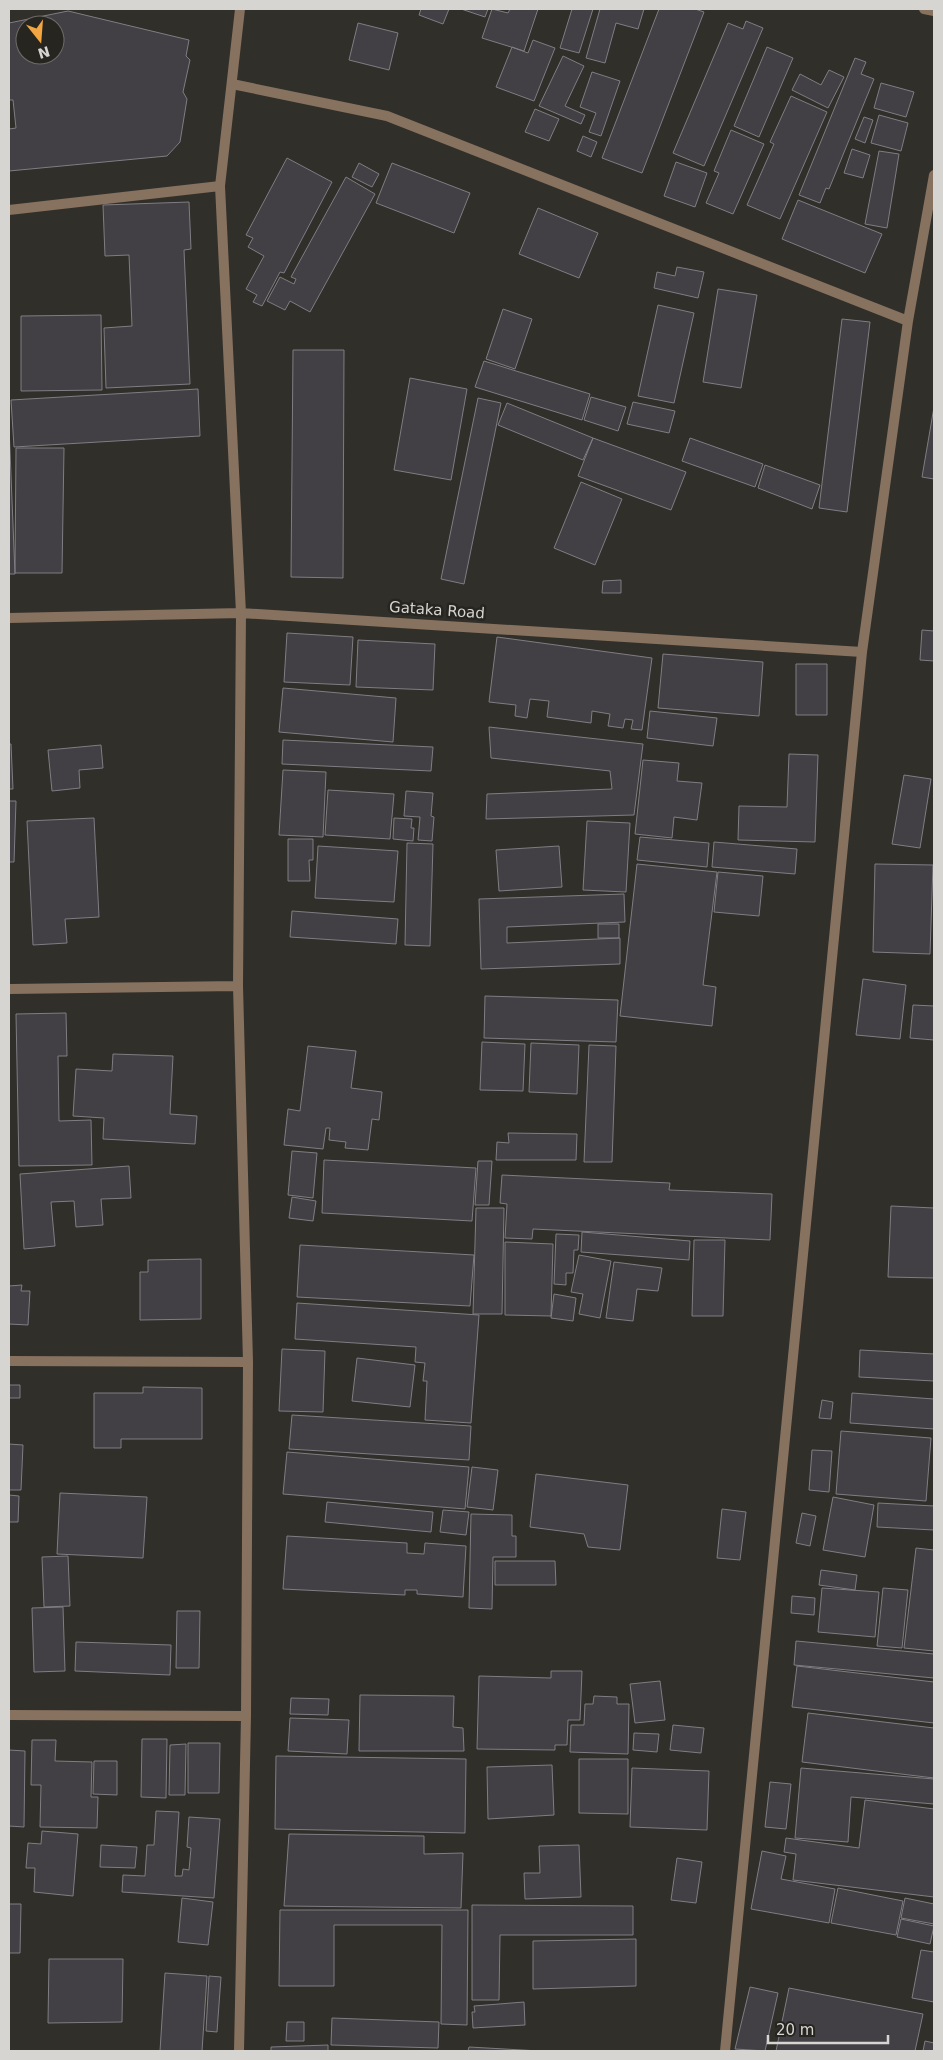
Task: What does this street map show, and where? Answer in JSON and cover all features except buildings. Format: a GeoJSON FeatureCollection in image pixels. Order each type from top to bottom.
{"type":"FeatureCollection","features":[{"type":"Feature","properties":{"kind":"street"},"geometry":{"type":"LineString","coordinates":[[238,2051],[246,1716],[248,1362],[238,986],[241,613],[220,186],[240,9]]}},
{"type":"Feature","properties":{"kind":"street"},"geometry":{"type":"LineString","coordinates":[[924,9],[934,11]]}},
{"type":"Feature","properties":{"kind":"street"},"geometry":{"type":"LineString","coordinates":[[232,84],[386,116],[908,320]]}},
{"type":"Feature","properties":{"kind":"street"},"geometry":{"type":"LineString","coordinates":[[725,2051],[862,652],[908,320],[934,175]]}},
{"type":"Feature","properties":{"kind":"street"},"geometry":{"type":"LineString","coordinates":[[9,210],[220,186]]}},
{"type":"Feature","properties":{"kind":"street","name":"Gataka Road"},"geometry":{"type":"LineString","coordinates":[[9,618],[241,613],[862,652]]}},
{"type":"Feature","properties":{"kind":"street"},"geometry":{"type":"LineString","coordinates":[[9,988],[238,986]]}},
{"type":"Feature","properties":{"kind":"street"},"geometry":{"type":"LineString","coordinates":[[9,1361],[248,1362]]}},
{"type":"Feature","properties":{"kind":"street"},"geometry":{"type":"LineString","coordinates":[[9,1714],[246,1716]]}}]}
